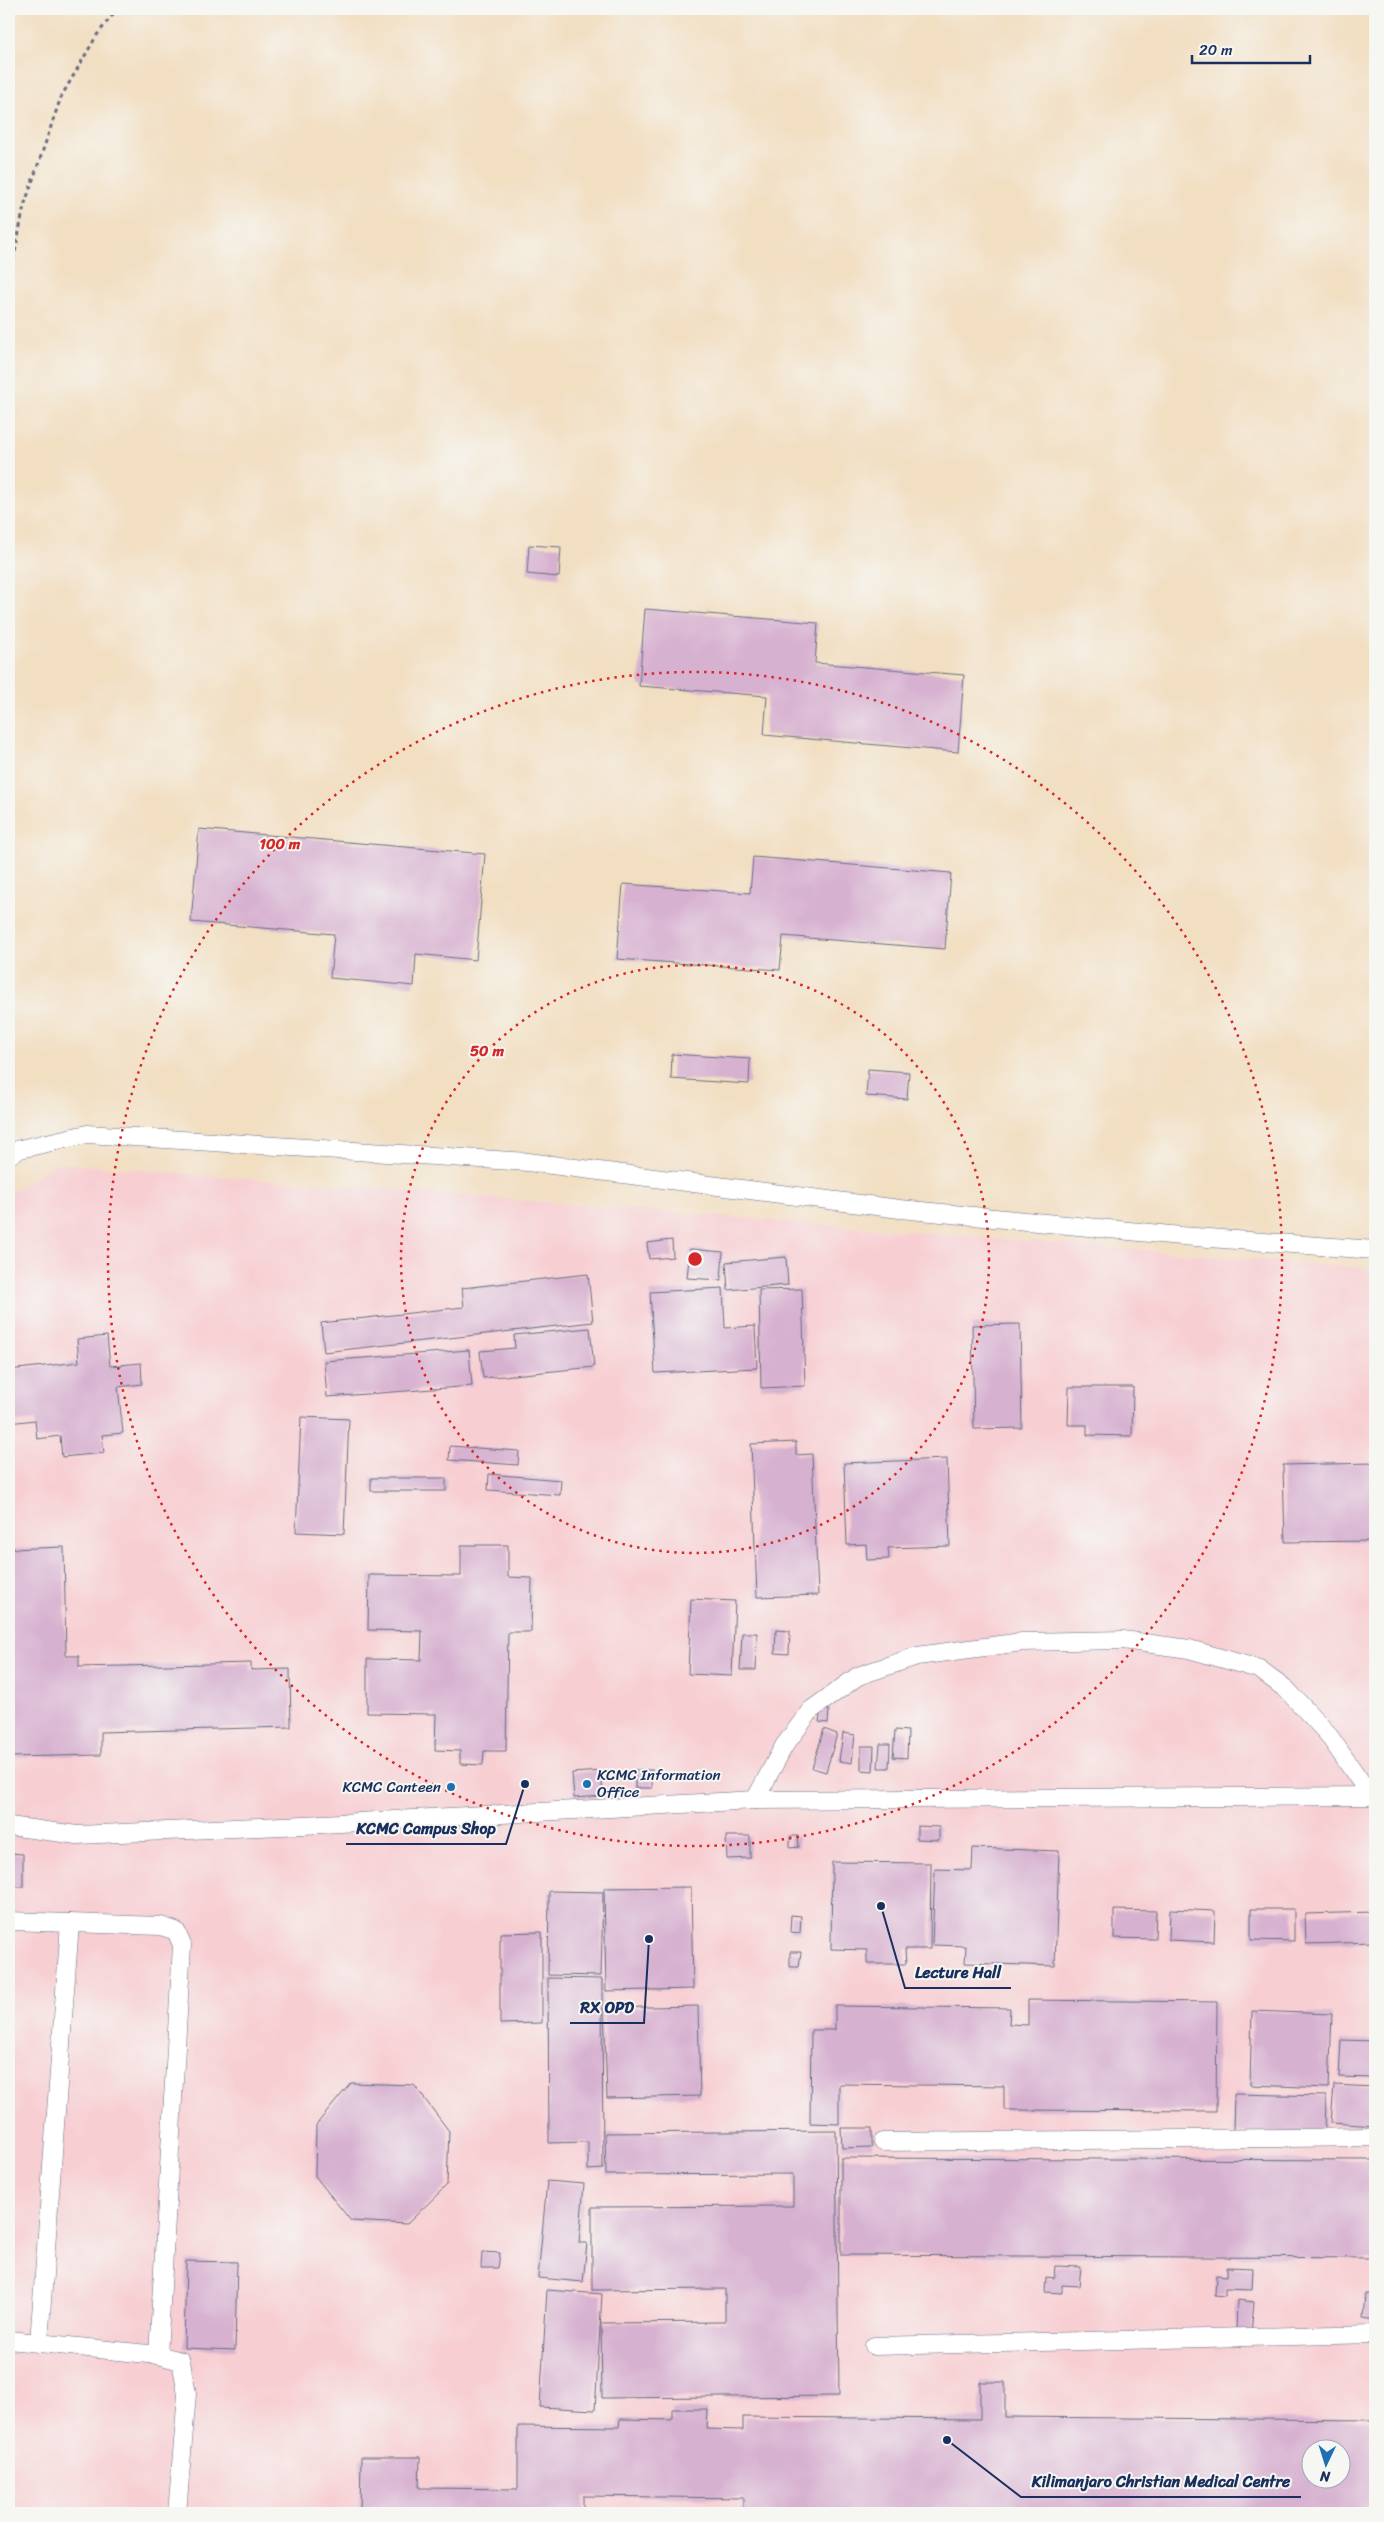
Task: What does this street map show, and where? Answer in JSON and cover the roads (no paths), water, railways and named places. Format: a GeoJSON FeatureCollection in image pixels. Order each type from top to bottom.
{"type":"FeatureCollection","features":[{"type":"Feature","properties":{"kind":"lane"},"geometry":{"type":"LineString","coordinates":[[9,1155],[20,1149],[87,1134],[528,1162],[900,1209],[1181,1236],[1375,1250]]}},
{"type":"Feature","properties":{"kind":"lane"},"geometry":{"type":"LineString","coordinates":[[755,1800],[784,1746],[811,1710],[858,1676],[917,1656],[1022,1642],[1123,1640],[1189,1649],[1259,1669],[1286,1690],[1327,1733],[1373,1795]]}},
{"type":"Feature","properties":{"kind":"lane"},"geometry":{"type":"LineString","coordinates":[[9,1826],[78,1835],[304,1825],[755,1800],[1373,1795]]}},
{"type":"Feature","properties":{"kind":"lane"},"geometry":{"type":"LineString","coordinates":[[9,1921],[161,1926],[176,1931],[182,1946],[158,2355]]}},
{"type":"Feature","properties":{"kind":"lane"},"geometry":{"type":"LineString","coordinates":[[39,2342],[70,1923]]}},
{"type":"Feature","properties":{"kind":"lane"},"geometry":{"type":"LineString","coordinates":[[883,2142],[1375,2137]]}},
{"type":"Feature","properties":{"kind":"lane"},"geometry":{"type":"LineString","coordinates":[[874,2346],[1375,2334]]}},
{"type":"Feature","properties":{"kind":"lane"},"geometry":{"type":"LineString","coordinates":[[9,2340],[158,2355],[181,2361],[187,2394],[177,2513]]}},
{"type":"Feature","properties":{"kind":"place","name":"KCMC Campus Shop"},"geometry":{"type":"Point","coordinates":[525,1784]}},
{"type":"Feature","properties":{"kind":"place","name":"KCMC Information Office"},"geometry":{"type":"Point","coordinates":[587,1784]}},
{"type":"Feature","properties":{"kind":"place","name":"KCMC Canteen"},"geometry":{"type":"Point","coordinates":[451,1787]}},
{"type":"Feature","properties":{"kind":"place","name":"Lecture Hall"},"geometry":{"type":"Point","coordinates":[881,1906]}},
{"type":"Feature","properties":{"kind":"place","name":"RX OPD"},"geometry":{"type":"Point","coordinates":[649,1939]}},
{"type":"Feature","properties":{"kind":"place","name":"Kilimanjaro Christian Medical Centre"},"geometry":{"type":"Point","coordinates":[947,2440]}}]}
